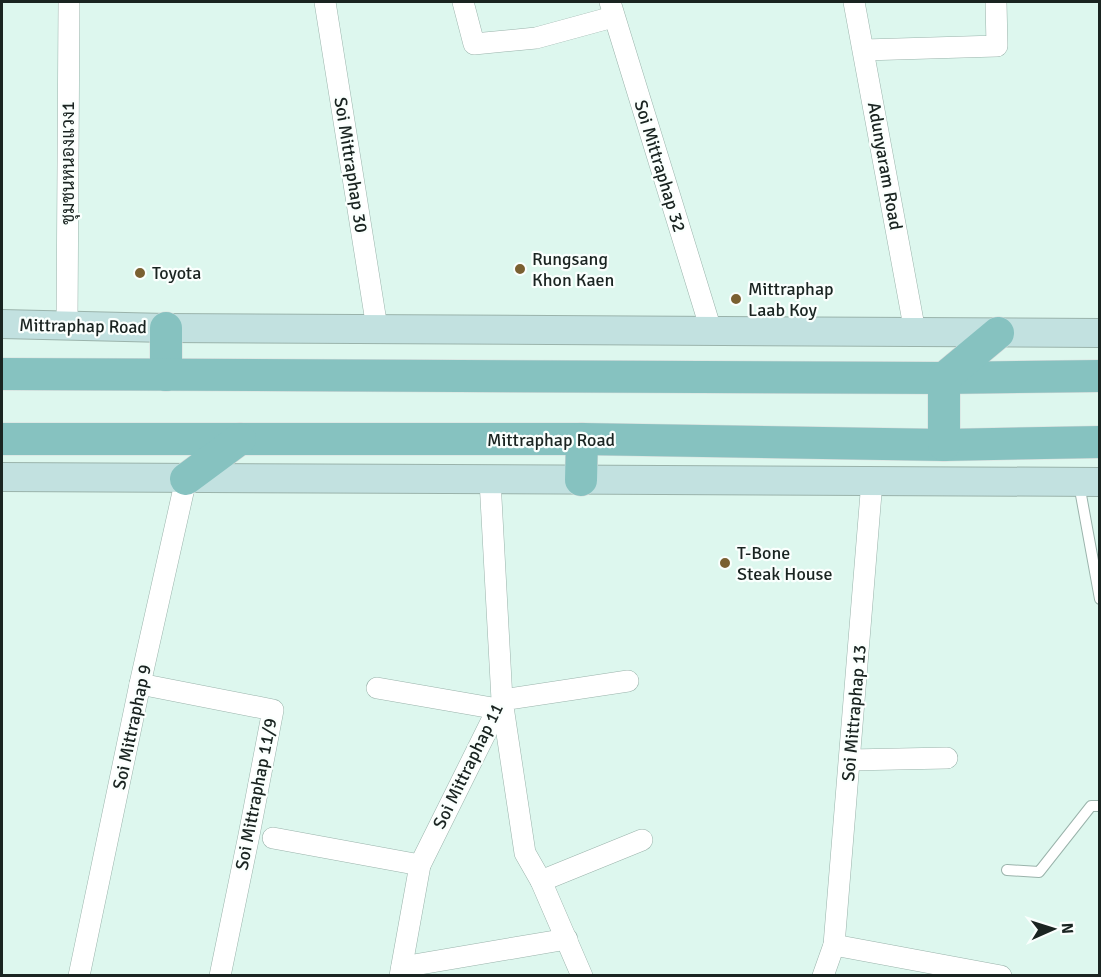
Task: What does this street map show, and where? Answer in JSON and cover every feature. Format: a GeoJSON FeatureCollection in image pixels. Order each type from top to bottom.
{"type":"FeatureCollection","features":[{"type":"Feature","properties":{"kind":"main road","name":"Mittraphap Road"},"geometry":{"type":"LineString","coordinates":[[2,324],[166,328],[1100,333]]}},
{"type":"Feature","properties":{"kind":"main road"},"geometry":{"type":"LineString","coordinates":[[166,328],[166,375]]}},
{"type":"Feature","properties":{"kind":"main road"},"geometry":{"type":"LineString","coordinates":[[944,378],[998,333]]}},
{"type":"Feature","properties":{"kind":"main road"},"geometry":{"type":"LineString","coordinates":[[2,374],[944,378],[1100,376]]}},
{"type":"Feature","properties":{"kind":"main road"},"geometry":{"type":"LineString","coordinates":[[944,378],[944,446]]}},
{"type":"Feature","properties":{"kind":"main road","name":"Mittraphap Road"},"geometry":{"type":"LineString","coordinates":[[2,439],[582,440],[944,446],[1100,442]]}},
{"type":"Feature","properties":{"kind":"main road"},"geometry":{"type":"LineString","coordinates":[[186,478],[240,439]]}},
{"type":"Feature","properties":{"kind":"main road"},"geometry":{"type":"LineString","coordinates":[[581,480],[582,440]]}},
{"type":"Feature","properties":{"kind":"main road"},"geometry":{"type":"LineString","coordinates":[[2,477],[1089,482]]}},
{"type":"Feature","properties":{"kind":"street","name":"ชุมชนหนองแวง1"},"geometry":{"type":"LineString","coordinates":[[67,325],[69,2]]}},
{"type":"Feature","properties":{"kind":"street","name":"Soi Mittraphap 30"},"geometry":{"type":"LineString","coordinates":[[325,2],[377,328]]}},
{"type":"Feature","properties":{"kind":"street"},"geometry":{"type":"LineString","coordinates":[[464,2],[474,44],[536,38],[612,9]]}},
{"type":"Feature","properties":{"kind":"street","name":"Adunyaram Road"},"geometry":{"type":"LineString","coordinates":[[854,2],[915,332]]}},
{"type":"Feature","properties":{"kind":"street"},"geometry":{"type":"LineString","coordinates":[[864,50],[998,46],[996,2]]}},
{"type":"Feature","properties":{"kind":"street","name":"Soi Mittraphap 32"},"geometry":{"type":"LineString","coordinates":[[612,9],[711,330]]}},
{"type":"Feature","properties":{"kind":"street","name":"Soi Mittraphap 9"},"geometry":{"type":"LineString","coordinates":[[85,974],[140,684],[186,478]]}},
{"type":"Feature","properties":{"kind":"street","name":"Soi Mittraphap 11"},"geometry":{"type":"LineString","coordinates":[[401,971],[420,865],[500,704],[490,480]]}},
{"type":"Feature","properties":{"kind":"street","name":"Soi Mittraphap 13"},"geometry":{"type":"LineString","coordinates":[[823,975],[834,945],[872,481]]}},
{"type":"Feature","properties":{"kind":"street"},"geometry":{"type":"LineString","coordinates":[[377,688],[500,704],[627,681]]}},
{"type":"Feature","properties":{"kind":"street","name":"Soi Mittraphap 11/9"},"geometry":{"type":"LineString","coordinates":[[140,684],[273,710],[220,975]]}},
{"type":"Feature","properties":{"kind":"street"},"geometry":{"type":"LineString","coordinates":[[500,704],[525,852],[541,881],[582,975]]}},
{"type":"Feature","properties":{"kind":"street"},"geometry":{"type":"LineString","coordinates":[[850,760],[947,758]]}},
{"type":"Feature","properties":{"kind":"street"},"geometry":{"type":"LineString","coordinates":[[273,838],[420,865]]}},
{"type":"Feature","properties":{"kind":"street"},"geometry":{"type":"LineString","coordinates":[[541,881],[642,840]]}},
{"type":"Feature","properties":{"kind":"street"},"geometry":{"type":"LineString","coordinates":[[401,971],[567,939]]}},
{"type":"Feature","properties":{"kind":"street"},"geometry":{"type":"LineString","coordinates":[[834,945],[949,971],[1002,975]]}},
{"type":"Feature","properties":{"kind":"lane"},"geometry":{"type":"LineString","coordinates":[[1089,482],[1100,599]]}},
{"type":"Feature","properties":{"kind":"lane"},"geometry":{"type":"LineString","coordinates":[[1007,870],[1039,872],[1091,806],[1100,806]]}},
{"type":"Feature","properties":{"kind":"place","name":"Rungsang Khon Kaen"},"geometry":{"type":"Point","coordinates":[520,269]}},
{"type":"Feature","properties":{"kind":"place","name":"Toyota"},"geometry":{"type":"Point","coordinates":[140,273]}},
{"type":"Feature","properties":{"kind":"place","name":"Mittraphap Laab Koy"},"geometry":{"type":"Point","coordinates":[736,299]}},
{"type":"Feature","properties":{"kind":"place","name":"T-Bone Steak House"},"geometry":{"type":"Point","coordinates":[725,563]}}]}
